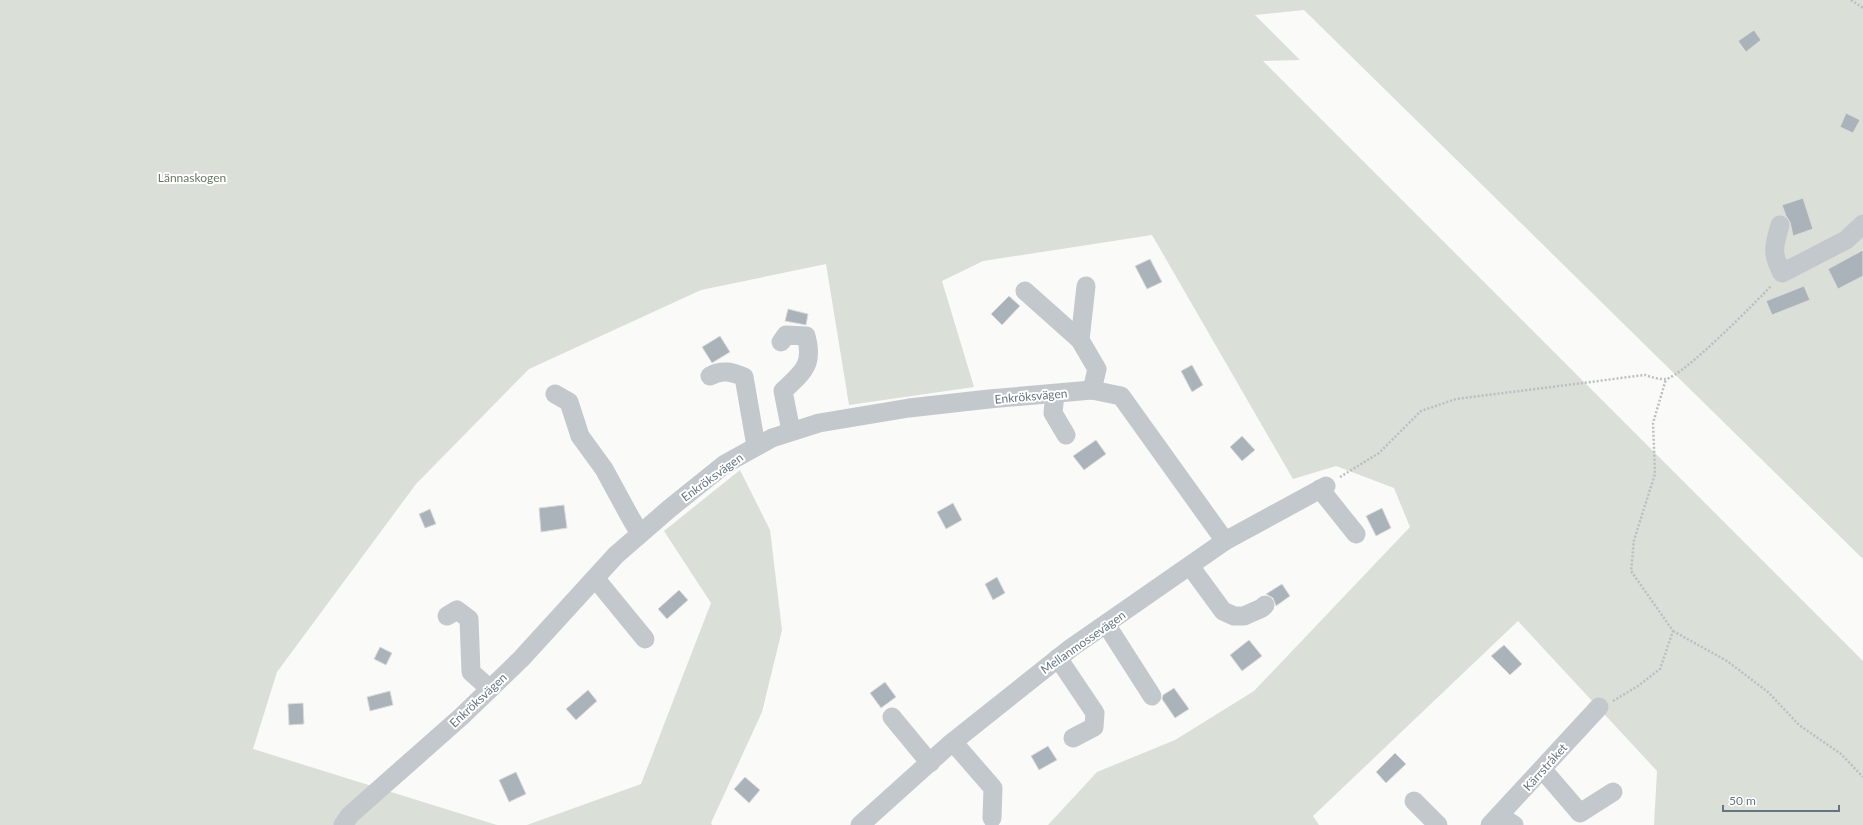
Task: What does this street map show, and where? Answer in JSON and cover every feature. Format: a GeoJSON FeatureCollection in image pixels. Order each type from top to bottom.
{"type":"FeatureCollection","features":[{"type":"Feature","properties":{"kind":"street"},"geometry":{"type":"LineString","coordinates":[[1780,225],[1774,246],[1775,259],[1782,273],[1846,240],[1863,224]]}},
{"type":"Feature","properties":{"kind":"street"},"geometry":{"type":"LineString","coordinates":[[1080,340],[1086,286]]}},
{"type":"Feature","properties":{"kind":"street"},"geometry":{"type":"LineString","coordinates":[[1025,291],[1080,340],[1097,369],[1092,390]]}},
{"type":"Feature","properties":{"kind":"street"},"geometry":{"type":"LineString","coordinates":[[781,342],[786,335],[806,336],[809,347],[806,368],[783,391],[791,431]]}},
{"type":"Feature","properties":{"kind":"street"},"geometry":{"type":"LineString","coordinates":[[710,376],[730,371],[744,377],[756,446]]}},
{"type":"Feature","properties":{"kind":"street","name":"Enkröksvägen"},"geometry":{"type":"LineString","coordinates":[[343,825],[350,814],[490,689],[521,659],[616,555],[725,464],[772,438],[791,431],[819,423],[909,408],[1092,390],[1121,396],[1225,541]]}},
{"type":"Feature","properties":{"kind":"street"},"geometry":{"type":"LineString","coordinates":[[555,394],[569,402],[580,436],[604,469],[628,515],[640,534]]}},
{"type":"Feature","properties":{"kind":"street"},"geometry":{"type":"LineString","coordinates":[[1055,394],[1053,414],[1066,435]]}},
{"type":"Feature","properties":{"kind":"street"},"geometry":{"type":"LineString","coordinates":[[1323,487],[1356,534]]}},
{"type":"Feature","properties":{"kind":"street","name":"Mellanmossevägen"},"geometry":{"type":"LineString","coordinates":[[860,825],[953,742],[1058,658],[1225,541],[1323,487]]}},
{"type":"Feature","properties":{"kind":"street"},"geometry":{"type":"LineString","coordinates":[[1190,566],[1223,611],[1234,616],[1244,616],[1262,608],[1265,605]]}},
{"type":"Feature","properties":{"kind":"street"},"geometry":{"type":"LineString","coordinates":[[594,578],[645,639]]}},
{"type":"Feature","properties":{"kind":"street"},"geometry":{"type":"LineString","coordinates":[[447,616],[457,610],[469,619],[471,672],[490,689]]}},
{"type":"Feature","properties":{"kind":"street"},"geometry":{"type":"LineString","coordinates":[[1106,624],[1152,696]]}},
{"type":"Feature","properties":{"kind":"street"},"geometry":{"type":"LineString","coordinates":[[1058,658],[1095,713],[1094,727],[1073,738]]}},
{"type":"Feature","properties":{"kind":"street","name":"Kärrstråket"},"geometry":{"type":"LineString","coordinates":[[1501,822],[1543,770],[1599,707]]}},
{"type":"Feature","properties":{"kind":"street"},"geometry":{"type":"LineString","coordinates":[[892,717],[930,763]]}},
{"type":"Feature","properties":{"kind":"street"},"geometry":{"type":"LineString","coordinates":[[953,742],[993,788],[992,818]]}},
{"type":"Feature","properties":{"kind":"street"},"geometry":{"type":"LineString","coordinates":[[1543,770],[1580,813],[1613,792]]}},
{"type":"Feature","properties":{"kind":"street"},"geometry":{"type":"LineString","coordinates":[[1414,802],[1438,825]]}},
{"type":"Feature","properties":{"kind":"path"},"geometry":{"type":"LineString","coordinates":[[1851,0],[1863,8]]}},
{"type":"Feature","properties":{"kind":"path"},"geometry":{"type":"LineString","coordinates":[[1323,487],[1379,453],[1421,412],[1456,399],[1645,376],[1666,379],[1681,371],[1714,341],[1752,306],[1782,273]]}},
{"type":"Feature","properties":{"kind":"path"},"geometry":{"type":"LineString","coordinates":[[1666,379],[1653,423],[1655,474],[1634,540],[1631,571],[1673,631],[1733,666],[1768,692],[1798,725],[1840,754],[1863,777]]}},
{"type":"Feature","properties":{"kind":"path"},"geometry":{"type":"LineString","coordinates":[[1599,707],[1638,686],[1660,669],[1673,631]]}},
{"type":"Feature","properties":{"kind":"green space","name":"Lännaskogen"},"geometry":{"type":"Polygon","coordinates":[[[0,0],[1863,0],[1863,559],[1304,10],[1255,15],[1300,60],[1263,61],[1863,661],[1863,825],[1654,825],[1657,771],[1518,621],[1313,816],[1319,825],[1048,825],[1097,772],[1175,740],[1254,691],[1410,527],[1394,488],[1336,466],[1293,479],[1152,235],[983,261],[942,281],[974,387],[849,405],[826,264],[701,290],[529,369],[416,484],[277,672],[253,749],[497,825],[0,825],[0,0]]]}},
{"type":"Feature","properties":{"kind":"green space"},"geometry":{"type":"Polygon","coordinates":[[[740,470],[770,530],[782,630],[762,712],[711,823],[712,825],[527,825],[641,784],[711,603],[664,531],[740,470]]]}},
{"type":"Feature","properties":{"kind":"building"},"geometry":{"type":"Polygon","coordinates":[[[1754,30],[1761,40],[1746,52],[1738,41],[1754,30]]]}},
{"type":"Feature","properties":{"kind":"building"},"geometry":{"type":"Polygon","coordinates":[[[1846,113],[1860,120],[1853,133],[1840,127],[1846,113]]]}},
{"type":"Feature","properties":{"kind":"building"},"geometry":{"type":"Polygon","coordinates":[[[1803,198],[1813,229],[1793,236],[1790,222],[1782,205],[1803,198]]]}},
{"type":"Feature","properties":{"kind":"building"},"geometry":{"type":"Polygon","coordinates":[[[1863,250],[1863,276],[1838,289],[1828,269],[1863,250]]]}},
{"type":"Feature","properties":{"kind":"building"},"geometry":{"type":"Polygon","coordinates":[[[1150,259],[1162,282],[1147,289],[1135,266],[1150,259]]]}},
{"type":"Feature","properties":{"kind":"building"},"geometry":{"type":"Polygon","coordinates":[[[1804,286],[1810,300],[1772,315],[1766,301],[1804,286]]]}},
{"type":"Feature","properties":{"kind":"building"},"geometry":{"type":"Polygon","coordinates":[[[1009,296],[1020,306],[1002,325],[991,314],[1009,296]]]}},
{"type":"Feature","properties":{"kind":"building"},"geometry":{"type":"Polygon","coordinates":[[[788,309],[808,314],[806,325],[785,321],[788,309]]]}},
{"type":"Feature","properties":{"kind":"building"},"geometry":{"type":"Polygon","coordinates":[[[720,336],[730,352],[712,363],[702,347],[720,336]]]}},
{"type":"Feature","properties":{"kind":"building"},"geometry":{"type":"Polygon","coordinates":[[[1192,365],[1203,385],[1192,392],[1181,371],[1192,365]]]}},
{"type":"Feature","properties":{"kind":"building"},"geometry":{"type":"Polygon","coordinates":[[[1242,436],[1255,450],[1242,461],[1230,447],[1242,436]]]}},
{"type":"Feature","properties":{"kind":"building"},"geometry":{"type":"Polygon","coordinates":[[[1096,440],[1106,454],[1084,470],[1073,456],[1096,440]]]}},
{"type":"Feature","properties":{"kind":"building"},"geometry":{"type":"Polygon","coordinates":[[[953,503],[962,520],[946,529],[937,512],[953,503]]]}},
{"type":"Feature","properties":{"kind":"building"},"geometry":{"type":"Polygon","coordinates":[[[564,505],[567,528],[541,532],[539,508],[564,505]]]}},
{"type":"Feature","properties":{"kind":"building"},"geometry":{"type":"Polygon","coordinates":[[[1382,508],[1391,528],[1376,536],[1366,516],[1382,508]]]}},
{"type":"Feature","properties":{"kind":"building"},"geometry":{"type":"Polygon","coordinates":[[[430,509],[436,524],[425,528],[419,514],[430,509]]]}},
{"type":"Feature","properties":{"kind":"building"},"geometry":{"type":"Polygon","coordinates":[[[997,577],[1005,593],[993,600],[985,584],[997,577]]]}},
{"type":"Feature","properties":{"kind":"building"},"geometry":{"type":"Polygon","coordinates":[[[1282,584],[1290,596],[1276,606],[1273,598],[1266,594],[1282,584]]]}},
{"type":"Feature","properties":{"kind":"building"},"geometry":{"type":"Polygon","coordinates":[[[679,590],[688,600],[667,619],[658,609],[679,590]]]}},
{"type":"Feature","properties":{"kind":"building"},"geometry":{"type":"Polygon","coordinates":[[[1249,640],[1262,656],[1242,671],[1230,655],[1249,640]]]}},
{"type":"Feature","properties":{"kind":"building"},"geometry":{"type":"Polygon","coordinates":[[[1504,645],[1522,664],[1510,675],[1491,656],[1504,645]]]}},
{"type":"Feature","properties":{"kind":"building"},"geometry":{"type":"Polygon","coordinates":[[[380,647],[392,653],[386,665],[374,659],[380,647]]]}},
{"type":"Feature","properties":{"kind":"building"},"geometry":{"type":"Polygon","coordinates":[[[885,682],[896,697],[881,708],[870,693],[885,682]]]}},
{"type":"Feature","properties":{"kind":"building"},"geometry":{"type":"Polygon","coordinates":[[[1174,688],[1189,709],[1175,718],[1162,699],[1163,695],[1174,688]]]}},
{"type":"Feature","properties":{"kind":"building"},"geometry":{"type":"Polygon","coordinates":[[[588,690],[597,701],[576,720],[566,709],[588,690]]]}},
{"type":"Feature","properties":{"kind":"building"},"geometry":{"type":"Polygon","coordinates":[[[390,691],[393,705],[370,711],[367,697],[390,691]]]}},
{"type":"Feature","properties":{"kind":"building"},"geometry":{"type":"Polygon","coordinates":[[[303,703],[304,724],[289,725],[288,704],[303,703]]]}},
{"type":"Feature","properties":{"kind":"building"},"geometry":{"type":"Polygon","coordinates":[[[1048,746],[1057,760],[1039,770],[1031,756],[1048,746]]]}},
{"type":"Feature","properties":{"kind":"building"},"geometry":{"type":"Polygon","coordinates":[[[1395,753],[1406,764],[1386,783],[1376,772],[1395,753]]]}},
{"type":"Feature","properties":{"kind":"building"},"geometry":{"type":"Polygon","coordinates":[[[516,772],[526,794],[509,802],[499,780],[516,772]]]}},
{"type":"Feature","properties":{"kind":"building"},"geometry":{"type":"Polygon","coordinates":[[[745,777],[760,790],[749,803],[734,789],[745,777]]]}}]}
